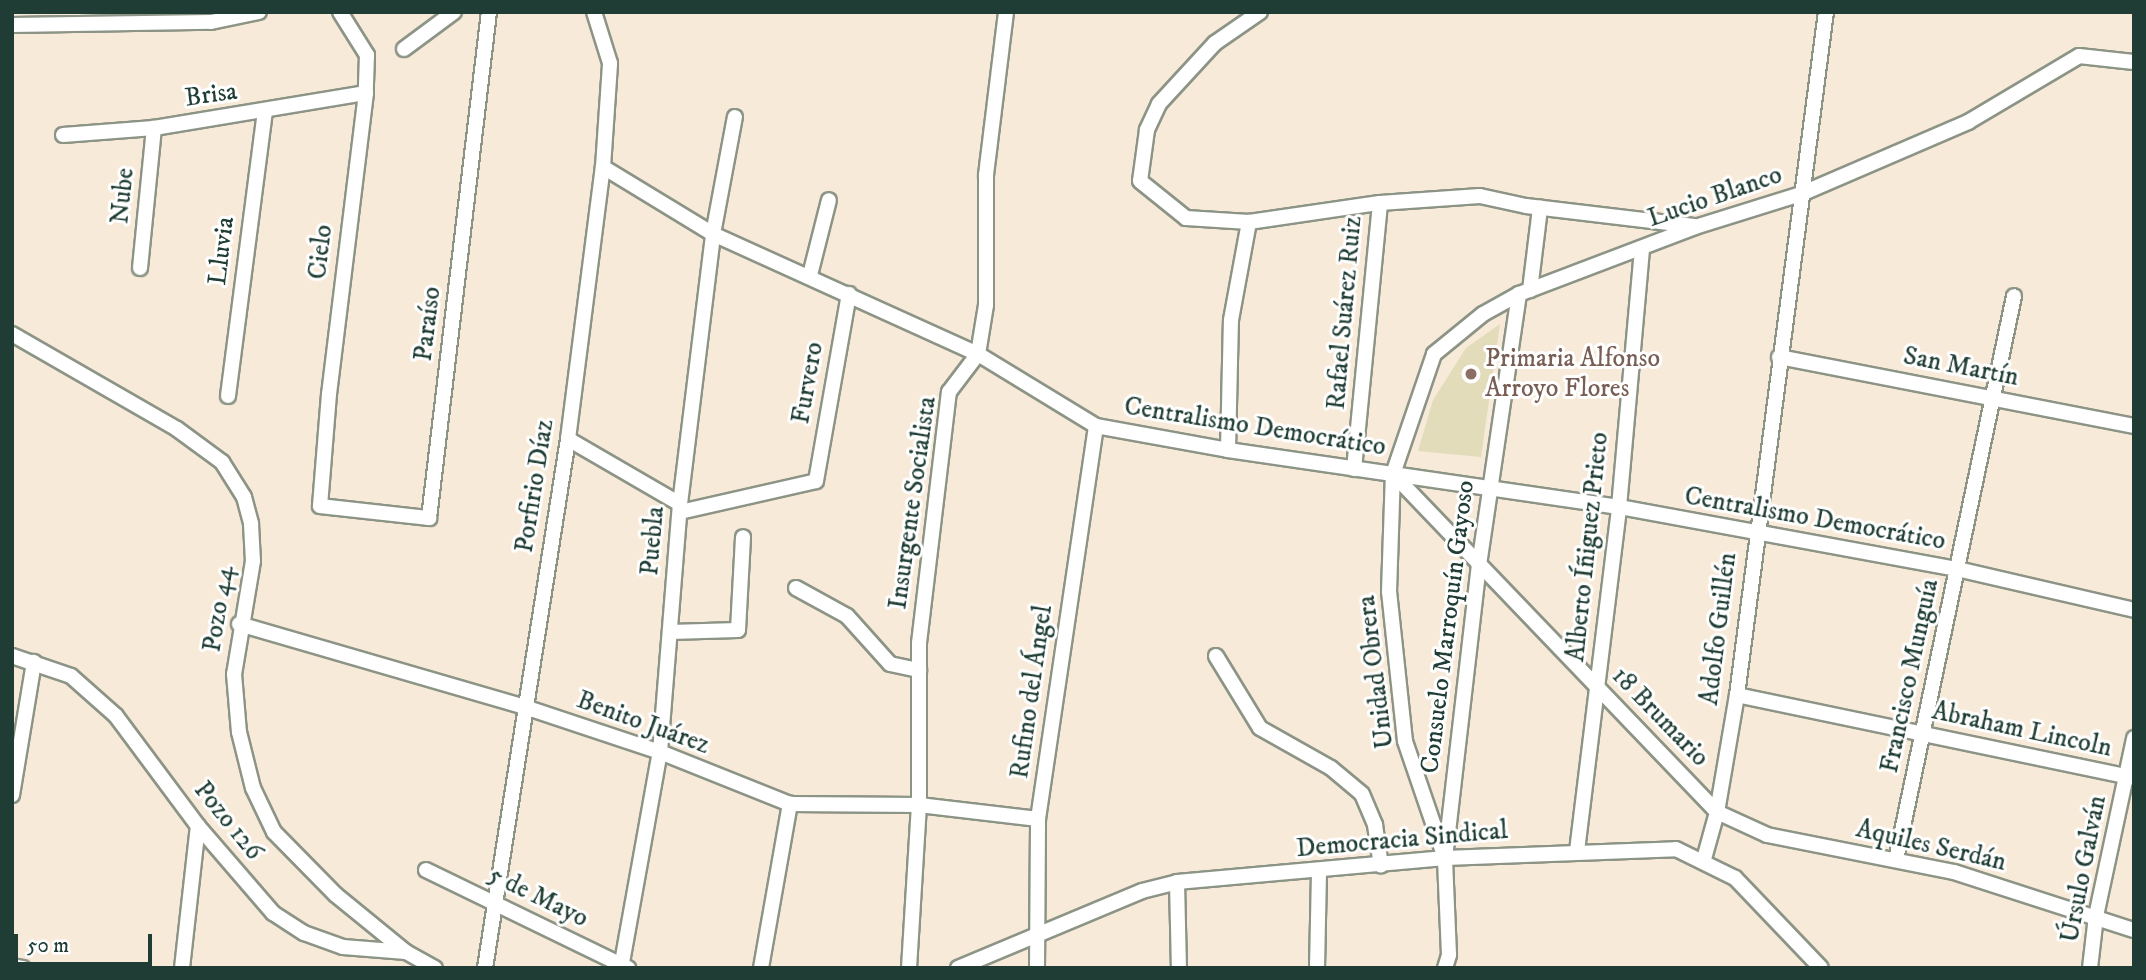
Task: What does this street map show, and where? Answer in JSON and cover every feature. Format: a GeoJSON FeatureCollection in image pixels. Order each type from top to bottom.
{"type":"FeatureCollection","features":[{"type":"Feature","properties":{"kind":"street"},"geometry":{"type":"LineString","coordinates":[[12,25],[211,22],[259,12]]}},
{"type":"Feature","properties":{"kind":"street","name":"Cielo"},"geometry":{"type":"LineString","coordinates":[[320,506],[328,394],[366,93],[367,55],[340,12]]}},
{"type":"Feature","properties":{"kind":"street"},"geometry":{"type":"LineString","coordinates":[[404,49],[454,12]]}},
{"type":"Feature","properties":{"kind":"street","name":"Paraíso"},"geometry":{"type":"LineString","coordinates":[[320,506],[429,518],[488,19],[478,12]]}},
{"type":"Feature","properties":{"kind":"street","name":"Porfirio Díaz"},"geometry":{"type":"LineString","coordinates":[[485,968],[498,905],[525,707],[568,439],[603,167],[610,63],[594,12]]}},
{"type":"Feature","properties":{"kind":"street","name":"Insurgente Socialista"},"geometry":{"type":"LineString","coordinates":[[909,968],[919,805],[919,670],[949,392],[978,354],[986,305],[986,175],[1006,12]]}},
{"type":"Feature","properties":{"kind":"street"},"geometry":{"type":"LineString","coordinates":[[1260,12],[1215,43],[1159,104],[1147,130],[1140,181],[1164,205],[1185,218],[1249,222],[1380,204],[1480,196],[1540,208],[1695,226]]}},
{"type":"Feature","properties":{"kind":"street","name":"Adolfo Guillén"},"geometry":{"type":"LineString","coordinates":[[1704,859],[1717,812],[1737,695],[1755,533],[1826,12]]}},
{"type":"Feature","properties":{"kind":"street","name":"Lucio Blanco"},"geometry":{"type":"LineString","coordinates":[[1393,474],[1434,354],[1483,314],[1524,292],[1695,226],[1801,194],[1968,122],[2079,56],[2134,62]]}},
{"type":"Feature","properties":{"kind":"street","name":"Brisa"},"geometry":{"type":"LineString","coordinates":[[63,135],[154,128],[265,112],[366,93]]}},
{"type":"Feature","properties":{"kind":"street","name":"Lluvia"},"geometry":{"type":"LineString","coordinates":[[228,396],[265,112]]}},
{"type":"Feature","properties":{"kind":"street","name":"Puebla"},"geometry":{"type":"LineString","coordinates":[[624,967],[660,752],[680,508],[713,234],[735,117]]}},
{"type":"Feature","properties":{"kind":"street","name":"Nube"},"geometry":{"type":"LineString","coordinates":[[140,268],[154,128]]}},
{"type":"Feature","properties":{"kind":"street","name":"Centralismo Democrático"},"geometry":{"type":"LineString","coordinates":[[603,167],[713,234],[810,275],[978,354],[1096,426],[1228,450],[1490,486],[1619,507],[1957,569],[2134,610]]}},
{"type":"Feature","properties":{"kind":"street"},"geometry":{"type":"LineString","coordinates":[[810,275],[829,200]]}},
{"type":"Feature","properties":{"kind":"street","name":"Rafael Suárez Ruiz"},"geometry":{"type":"LineString","coordinates":[[1354,468],[1380,204]]}},
{"type":"Feature","properties":{"kind":"street","name":"Consuelo Marroquín Gayoso"},"geometry":{"type":"LineString","coordinates":[[1444,968],[1449,955],[1445,858],[1479,565],[1490,486],[1540,208]]}},
{"type":"Feature","properties":{"kind":"street"},"geometry":{"type":"LineString","coordinates":[[1228,450],[1231,320],[1249,222]]}},
{"type":"Feature","properties":{"kind":"street","name":"Alberto Íñiguez Prieto"},"geometry":{"type":"LineString","coordinates":[[1577,850],[1619,507],[1642,248]]}},
{"type":"Feature","properties":{"kind":"street","name":"Furvero"},"geometry":{"type":"LineString","coordinates":[[680,508],[816,481],[849,294]]}},
{"type":"Feature","properties":{"kind":"street","name":"Francisco Munguía"},"geometry":{"type":"LineString","coordinates":[[1896,860],[2014,296]]}},
{"type":"Feature","properties":{"kind":"street","name":"Pozo 44"},"geometry":{"type":"LineString","coordinates":[[12,334],[177,429],[222,462],[244,497],[251,524],[253,561],[239,624],[234,674],[239,732],[253,788],[274,832],[336,895],[407,952]]}},
{"type":"Feature","properties":{"kind":"street","name":"San Martín"},"geometry":{"type":"LineString","coordinates":[[1779,357],[2134,426]]}},
{"type":"Feature","properties":{"kind":"street","name":"Rufino del Ángel"},"geometry":{"type":"LineString","coordinates":[[1037,968],[1034,937],[1038,818],[1096,426]]}},
{"type":"Feature","properties":{"kind":"street"},"geometry":{"type":"LineString","coordinates":[[568,439],[680,508]]}},
{"type":"Feature","properties":{"kind":"street","name":"18 Brumario"},"geometry":{"type":"LineString","coordinates":[[1393,474],[1717,812]]}},
{"type":"Feature","properties":{"kind":"street","name":"Unidad Obrera"},"geometry":{"type":"LineString","coordinates":[[1393,474],[1389,592],[1405,741],[1445,858]]}},
{"type":"Feature","properties":{"kind":"street"},"geometry":{"type":"LineString","coordinates":[[670,632],[738,630],[743,537]]}},
{"type":"Feature","properties":{"kind":"street"},"geometry":{"type":"LineString","coordinates":[[796,588],[847,617],[890,664],[919,670]]}},
{"type":"Feature","properties":{"kind":"street","name":"Benito Juárez"},"geometry":{"type":"LineString","coordinates":[[239,624],[525,707],[660,752],[790,804],[919,805],[1038,818]]}},
{"type":"Feature","properties":{"kind":"street","name":"Pozo 126"},"geometry":{"type":"LineString","coordinates":[[12,656],[71,676],[117,716],[198,826],[273,913],[304,933],[343,947],[407,952],[435,968]]}},
{"type":"Feature","properties":{"kind":"street"},"geometry":{"type":"LineString","coordinates":[[1216,656],[1260,727],[1331,768],[1362,794],[1375,825],[1381,866]]}},
{"type":"Feature","properties":{"kind":"street"},"geometry":{"type":"LineString","coordinates":[[12,795],[34,662]]}},
{"type":"Feature","properties":{"kind":"street","name":"Abraham Lincoln"},"geometry":{"type":"LineString","coordinates":[[1737,695],[2131,778]]}},
{"type":"Feature","properties":{"kind":"street","name":"Úrsulo Galván"},"geometry":{"type":"LineString","coordinates":[[2090,968],[2095,916],[2131,778],[2134,738]]}},
{"type":"Feature","properties":{"kind":"street"},"geometry":{"type":"LineString","coordinates":[[761,968],[790,804]]}},
{"type":"Feature","properties":{"kind":"street","name":"Aquiles Serdán"},"geometry":{"type":"LineString","coordinates":[[1717,812],[1767,835],[1954,872],[2134,930]]}},
{"type":"Feature","properties":{"kind":"street"},"geometry":{"type":"LineString","coordinates":[[182,968],[198,826]]}},
{"type":"Feature","properties":{"kind":"street","name":"Democracia Sindical"},"geometry":{"type":"LineString","coordinates":[[958,968],[1142,891],[1177,883],[1319,872],[1445,858],[1577,850],[1676,849],[1704,859],[1735,878],[1821,968]]}},
{"type":"Feature","properties":{"kind":"street","name":"5 de Mayo"},"geometry":{"type":"LineString","coordinates":[[426,870],[624,967]]}},
{"type":"Feature","properties":{"kind":"street"},"geometry":{"type":"LineString","coordinates":[[1318,968],[1319,872]]}},
{"type":"Feature","properties":{"kind":"street"},"geometry":{"type":"LineString","coordinates":[[1177,883],[1179,968]]}},
{"type":"Feature","properties":{"kind":"street"},"geometry":{"type":"LineString","coordinates":[[12,966],[23,968]]}},
{"type":"Feature","properties":{"kind":"shaded area","name":"Primaria Alfonso Arroyo Flores"},"geometry":{"type":"Polygon","coordinates":[[[1500,324],[1481,457],[1418,451],[1433,400],[1466,348],[1500,324]]]}},
{"type":"Feature","properties":{"kind":"place","name":"Primaria Alfonso Arroyo Flores"},"geometry":{"type":"Point","coordinates":[1471,374]}}]}
